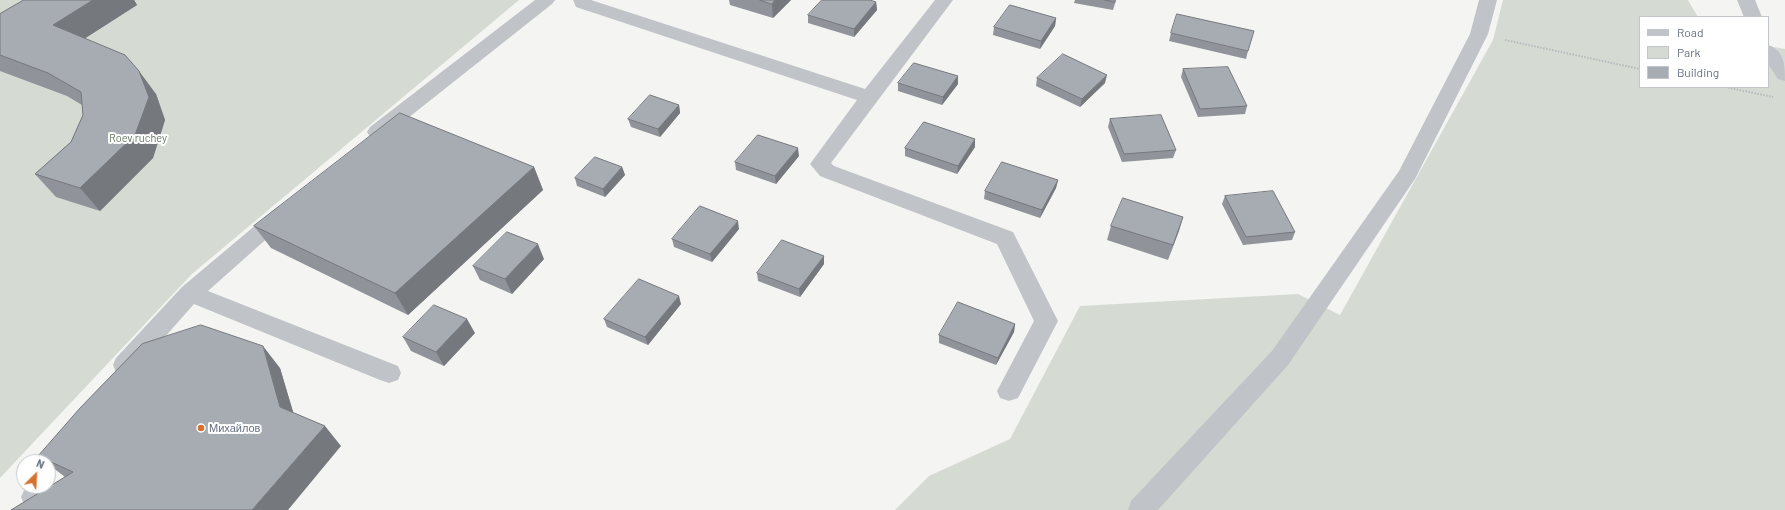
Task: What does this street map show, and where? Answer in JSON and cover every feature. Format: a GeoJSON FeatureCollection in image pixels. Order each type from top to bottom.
{"type":"FeatureCollection","features":[{"type":"Feature","properties":{"kind":"street"},"geometry":{"type":"LineString","coordinates":[[361,146],[546,0]]}},
{"type":"Feature","properties":{"kind":"street"},"geometry":{"type":"LineString","coordinates":[[944,0],[869,97],[820,164],[827,171],[1005,238],[1046,321],[1009,391]]}},
{"type":"Feature","properties":{"kind":"street"},"geometry":{"type":"LineString","coordinates":[[1141,510],[1280,358],[1408,174],[1479,34],[1488,0]]}},
{"type":"Feature","properties":{"kind":"street"},"geometry":{"type":"LineString","coordinates":[[1746,0],[1753,16]]}},
{"type":"Feature","properties":{"kind":"street"},"geometry":{"type":"LineString","coordinates":[[578,1],[869,97]]}},
{"type":"Feature","properties":{"kind":"street"},"geometry":{"type":"LineString","coordinates":[[1769,52],[1785,75]]}},
{"type":"Feature","properties":{"kind":"street"},"geometry":{"type":"LineString","coordinates":[[112,380],[190,293],[296,202]]}},
{"type":"Feature","properties":{"kind":"street"},"geometry":{"type":"LineString","coordinates":[[190,293],[389,374]]}},
{"type":"Feature","properties":{"kind":"path"},"geometry":{"type":"LineString","coordinates":[[1479,34],[1639,69]]}},
{"type":"Feature","properties":{"kind":"path"},"geometry":{"type":"LineString","coordinates":[[1730,88],[1778,98]]}},
{"type":"Feature","properties":{"kind":"green space","name":"Roev ruchey"},"geometry":{"type":"Polygon","coordinates":[[[0,0],[519,0],[192,274],[23,454],[16,454],[16,461],[0,478],[0,0]]]}},
{"type":"Feature","properties":{"kind":"green space"},"geometry":{"type":"Polygon","coordinates":[[[1503,0],[1688,0],[1697,16],[1639,16],[1639,88],[1769,88],[1769,46],[1785,49],[1785,510],[895,510],[929,476],[1010,439],[1080,306],[1298,294],[1340,315],[1493,40],[1503,0]]]}},
{"type":"Feature","properties":{"kind":"building"},"geometry":{"type":"Polygon","coordinates":[[[24,0],[93,0],[53,25],[125,55],[139,71],[149,97],[135,135],[80,188],[35,174],[71,142],[83,115],[81,92],[48,73],[0,55],[0,14],[24,0]]]}},
{"type":"Feature","properties":{"kind":"building"},"geometry":{"type":"Polygon","coordinates":[[[760,0],[775,0],[772,4],[760,0]]]}},
{"type":"Feature","properties":{"kind":"building"},"geometry":{"type":"Polygon","coordinates":[[[822,0],[870,0],[876,2],[854,29],[808,15],[822,0]]]}},
{"type":"Feature","properties":{"kind":"building"},"geometry":{"type":"Polygon","coordinates":[[[1010,5],[1056,18],[1041,41],[994,27],[1010,5]]]}},
{"type":"Feature","properties":{"kind":"building"},"geometry":{"type":"Polygon","coordinates":[[[1177,14],[1254,31],[1248,51],[1171,33],[1177,14]]]}},
{"type":"Feature","properties":{"kind":"building"},"geometry":{"type":"Polygon","coordinates":[[[1063,54],[1107,75],[1082,99],[1037,78],[1063,54]]]}},
{"type":"Feature","properties":{"kind":"building"},"geometry":{"type":"Polygon","coordinates":[[[914,63],[958,76],[943,97],[898,83],[914,63]]]}},
{"type":"Feature","properties":{"kind":"building"},"geometry":{"type":"Polygon","coordinates":[[[1228,67],[1247,106],[1200,109],[1183,69],[1228,67]]]}},
{"type":"Feature","properties":{"kind":"building"},"geometry":{"type":"Polygon","coordinates":[[[650,95],[679,105],[658,129],[628,119],[650,95]]]}},
{"type":"Feature","properties":{"kind":"building"},"geometry":{"type":"Polygon","coordinates":[[[400,113],[534,167],[395,293],[254,226],[400,113]]]}},
{"type":"Feature","properties":{"kind":"building"},"geometry":{"type":"Polygon","coordinates":[[[1161,115],[1176,150],[1124,154],[1110,119],[1161,115]]]}},
{"type":"Feature","properties":{"kind":"building"},"geometry":{"type":"Polygon","coordinates":[[[924,122],[975,139],[958,166],[905,148],[924,122]]]}},
{"type":"Feature","properties":{"kind":"building"},"geometry":{"type":"Polygon","coordinates":[[[758,135],[798,148],[775,176],[735,162],[758,135]]]}},
{"type":"Feature","properties":{"kind":"building"},"geometry":{"type":"Polygon","coordinates":[[[595,157],[622,167],[603,189],[575,178],[595,157]]]}},
{"type":"Feature","properties":{"kind":"building"},"geometry":{"type":"Polygon","coordinates":[[[1002,162],[1058,180],[1042,210],[985,191],[1002,162]]]}},
{"type":"Feature","properties":{"kind":"building"},"geometry":{"type":"Polygon","coordinates":[[[1273,191],[1295,232],[1246,237],[1225,196],[1273,191]]]}},
{"type":"Feature","properties":{"kind":"building"},"geometry":{"type":"Polygon","coordinates":[[[1123,198],[1183,217],[1173,245],[1111,226],[1123,198]]]}},
{"type":"Feature","properties":{"kind":"building"},"geometry":{"type":"Polygon","coordinates":[[[700,206],[738,221],[710,254],[672,239],[700,206]]]}},
{"type":"Feature","properties":{"kind":"building"},"geometry":{"type":"Polygon","coordinates":[[[507,232],[538,244],[505,279],[473,266],[507,232]]]}},
{"type":"Feature","properties":{"kind":"building"},"geometry":{"type":"Polygon","coordinates":[[[782,240],[824,256],[799,289],[757,273],[782,240]]]}},
{"type":"Feature","properties":{"kind":"building"},"geometry":{"type":"Polygon","coordinates":[[[639,279],[679,296],[645,337],[604,319],[639,279]]]}},
{"type":"Feature","properties":{"kind":"building"},"geometry":{"type":"Polygon","coordinates":[[[958,302],[1015,324],[998,358],[939,335],[958,302]]]}},
{"type":"Feature","properties":{"kind":"building"},"geometry":{"type":"Polygon","coordinates":[[[434,305],[467,319],[436,352],[403,337],[434,305]]]}},
{"type":"Feature","properties":{"kind":"building","name":"Михайлов"},"geometry":{"type":"Polygon","coordinates":[[[201,325],[263,346],[280,407],[325,426],[252,510],[11,510],[37,494],[56,494],[56,482],[73,472],[56,464],[56,454],[40,454],[80,408],[142,344],[201,325]]]}},
{"type":"Feature","properties":{"kind":"place","name":"Михайлов"},"geometry":{"type":"Point","coordinates":[201,428]}}]}
